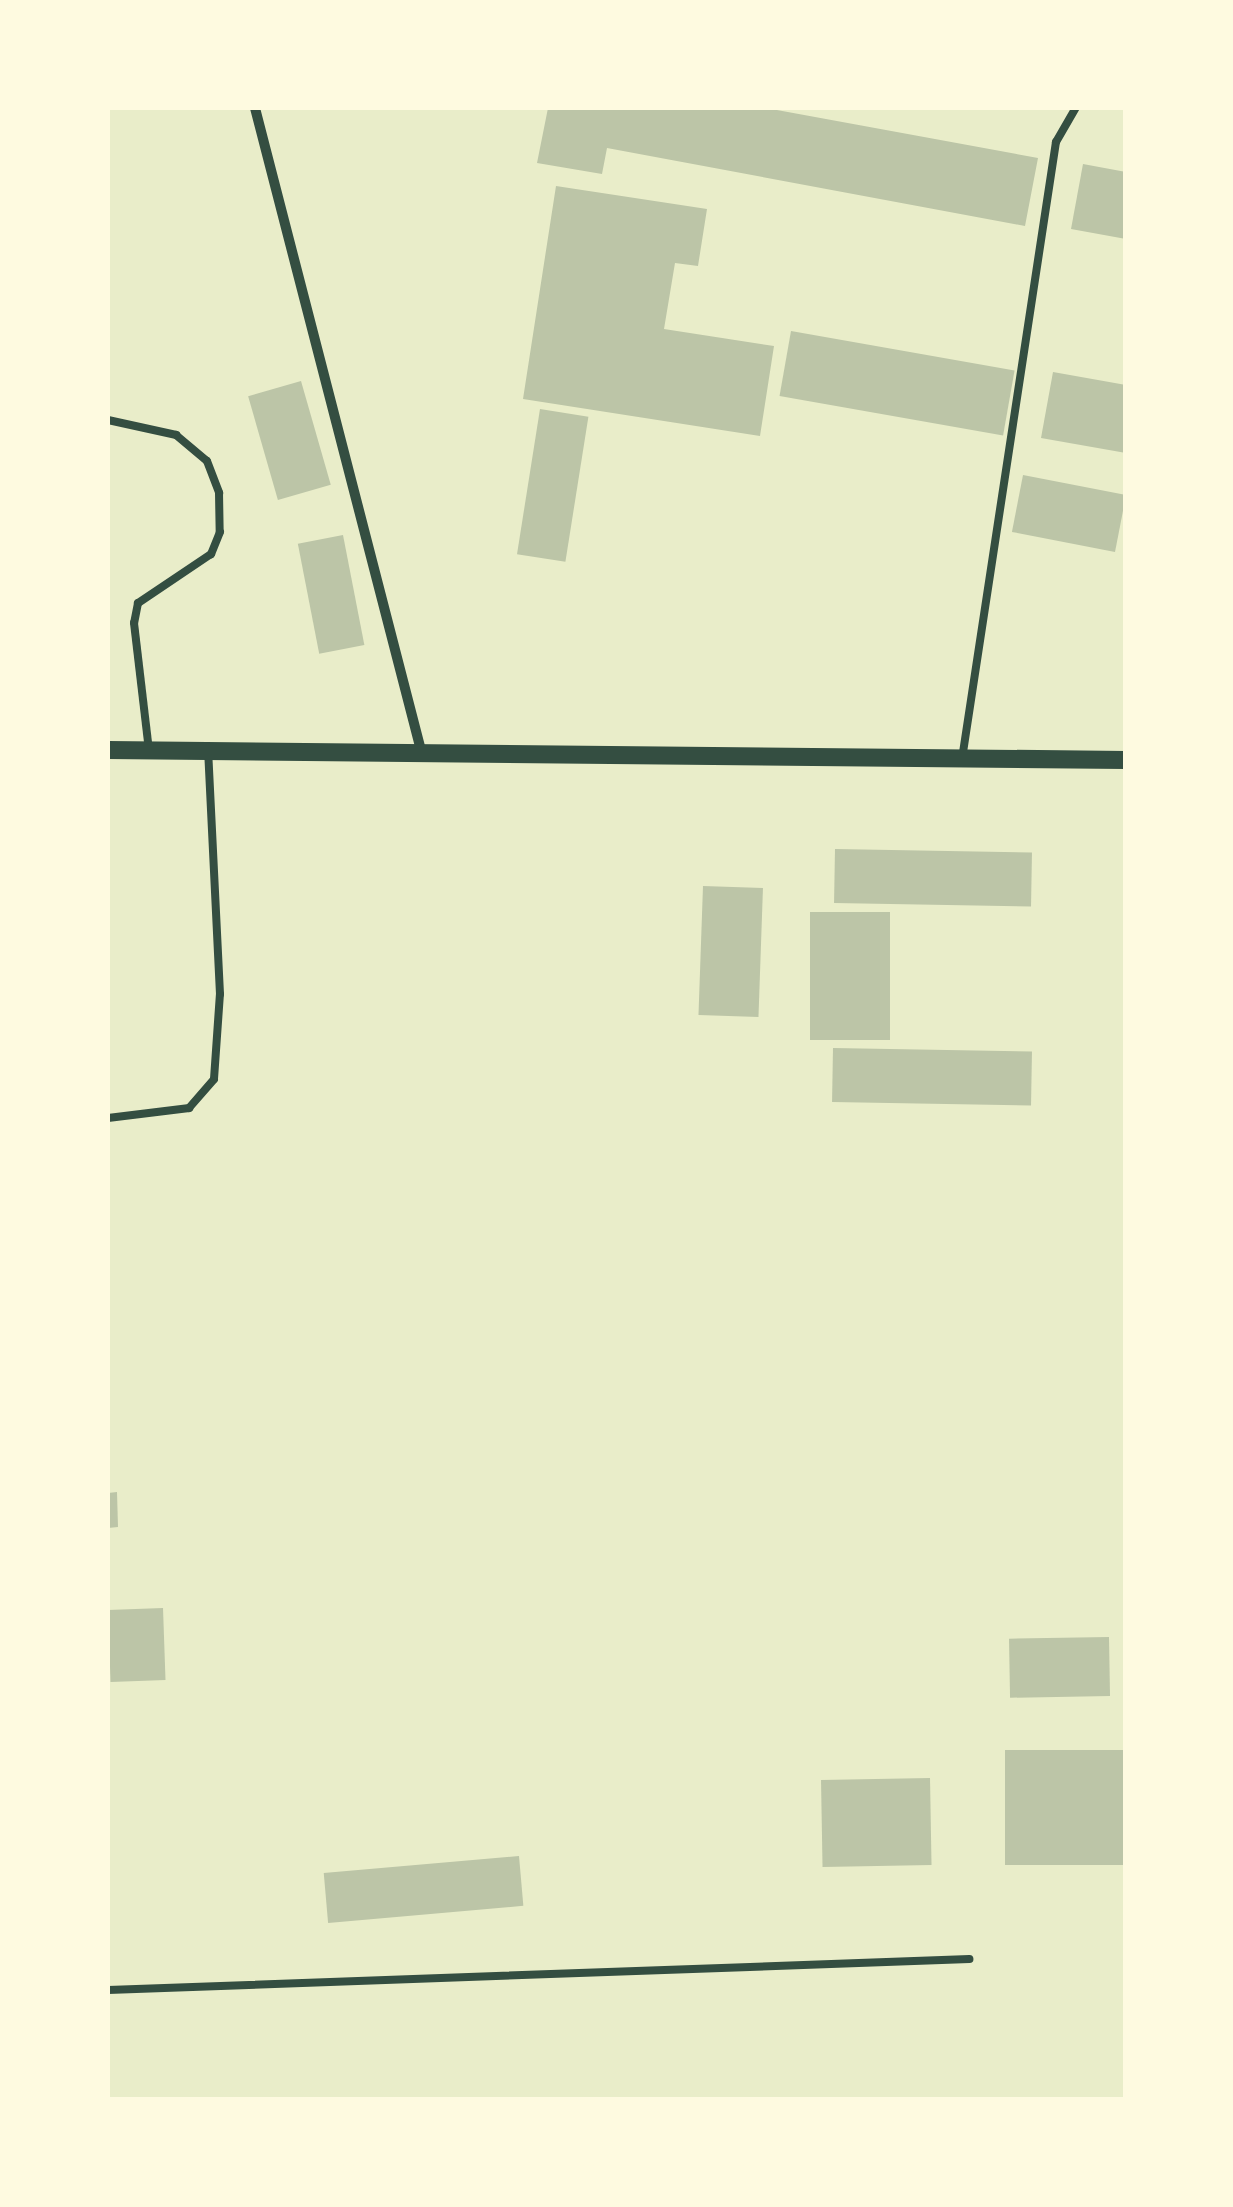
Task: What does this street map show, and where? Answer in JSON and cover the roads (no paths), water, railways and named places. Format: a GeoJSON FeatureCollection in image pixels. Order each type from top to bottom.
{"type":"FeatureCollection","features":[{"type":"Feature","properties":{"kind":"street"},"geometry":{"type":"LineString","coordinates":[[255,108],[422,754]]}},
{"type":"Feature","properties":{"kind":"street"},"geometry":{"type":"LineString","coordinates":[[108,750],[1126,760]]}},
{"type":"Feature","properties":{"kind":"lane"},"geometry":{"type":"LineString","coordinates":[[962,759],[1056,142],[1076,108]]}},
{"type":"Feature","properties":{"kind":"lane"},"geometry":{"type":"LineString","coordinates":[[108,420],[176,435],[207,461],[219,493],[220,532],[211,554],[138,602],[134,624],[149,750]]}},
{"type":"Feature","properties":{"kind":"lane"},"geometry":{"type":"LineString","coordinates":[[108,1118],[189,1108],[214,1079],[220,994],[208,751]]}},
{"type":"Feature","properties":{"kind":"lane"},"geometry":{"type":"LineString","coordinates":[[108,1990],[969,1959]]}}]}
